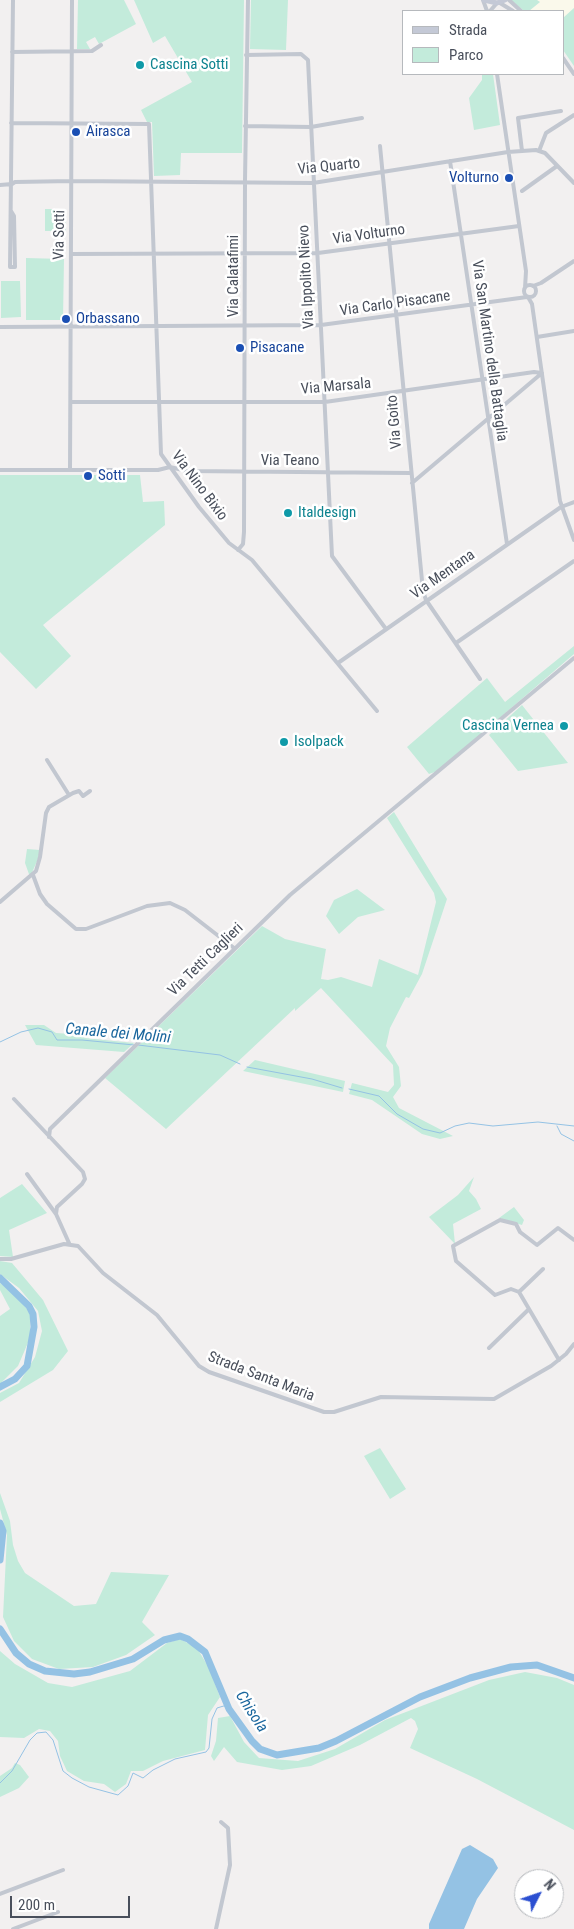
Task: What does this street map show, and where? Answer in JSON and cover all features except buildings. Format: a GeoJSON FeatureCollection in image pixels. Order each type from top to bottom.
{"type":"FeatureCollection","features":[{"type":"Feature","properties":{"kind":"main road"},"geometry":{"type":"LineString","coordinates":[[483,0],[503,1]]}},
{"type":"Feature","properties":{"kind":"street"},"geometry":{"type":"LineString","coordinates":[[12,211],[14,216],[15,267],[10,268],[13,0]]}},
{"type":"Feature","properties":{"kind":"street","name":"Via Sotti"},"geometry":{"type":"LineString","coordinates":[[70,470],[72,0]]}},
{"type":"Feature","properties":{"kind":"street","name":"Via Calatafimi"},"geometry":{"type":"LineString","coordinates":[[238,550],[244,540],[245,126],[248,0]]}},
{"type":"Feature","properties":{"kind":"street"},"geometry":{"type":"LineString","coordinates":[[490,10],[503,1]]}},
{"type":"Feature","properties":{"kind":"street"},"geometry":{"type":"LineString","coordinates":[[503,1],[512,10]]}},
{"type":"Feature","properties":{"kind":"street"},"geometry":{"type":"LineString","coordinates":[[503,1],[519,10]]}},
{"type":"Feature","properties":{"kind":"street"},"geometry":{"type":"LineString","coordinates":[[12,52],[92,51],[101,45]]}},
{"type":"Feature","properties":{"kind":"street","name":"Via Ippolito Nievo"},"geometry":{"type":"LineString","coordinates":[[246,55],[301,54],[308,60],[332,556],[386,629]]}},
{"type":"Feature","properties":{"kind":"street"},"geometry":{"type":"LineString","coordinates":[[564,59],[574,74]]}},
{"type":"Feature","properties":{"kind":"street"},"geometry":{"type":"LineString","coordinates":[[497,75],[527,276],[535,293]]}},
{"type":"Feature","properties":{"kind":"street"},"geometry":{"type":"LineString","coordinates":[[522,151],[518,118],[560,111]]}},
{"type":"Feature","properties":{"kind":"street"},"geometry":{"type":"LineString","coordinates":[[574,115],[546,133],[539,151],[544,153],[574,183]]}},
{"type":"Feature","properties":{"kind":"street"},"geometry":{"type":"LineString","coordinates":[[245,126],[311,127],[362,118]]}},
{"type":"Feature","properties":{"kind":"street"},"geometry":{"type":"LineString","coordinates":[[11,123],[71,124]]}},
{"type":"Feature","properties":{"kind":"street","name":"Via Nino Bixio"},"geometry":{"type":"LineString","coordinates":[[71,124],[148,124],[161,454],[229,543],[252,560],[377,711]]}},
{"type":"Feature","properties":{"kind":"street","name":"Via Goito"},"geometry":{"type":"LineString","coordinates":[[380,146],[410,473],[423,591],[426,600],[480,678]]}},
{"type":"Feature","properties":{"kind":"street","name":"Via Quarto"},"geometry":{"type":"LineString","coordinates":[[0,185],[15,182],[72,181],[245,180],[313,183],[508,152],[539,151]]}},
{"type":"Feature","properties":{"kind":"street","name":"Via San Martino della Battaglia"},"geometry":{"type":"LineString","coordinates":[[450,162],[481,380],[507,544]]}},
{"type":"Feature","properties":{"kind":"street"},"geometry":{"type":"LineString","coordinates":[[522,192],[558,166]]}},
{"type":"Feature","properties":{"kind":"street","name":"Via Volturno"},"geometry":{"type":"LineString","coordinates":[[71,254],[318,253],[519,226]]}},
{"type":"Feature","properties":{"kind":"street"},"geometry":{"type":"LineString","coordinates":[[518,298],[524,290],[532,285],[541,283],[574,261]]}},
{"type":"Feature","properties":{"kind":"street"},"geometry":{"type":"LineString","coordinates":[[527,276],[524,290],[532,304],[561,507],[574,540]]}},
{"type":"Feature","properties":{"kind":"street"},"geometry":{"type":"LineString","coordinates":[[532,304],[535,293],[541,283]]}},
{"type":"Feature","properties":{"kind":"street","name":"Via Carlo Pisacane"},"geometry":{"type":"LineString","coordinates":[[0,327],[245,324],[321,326],[528,297],[535,293]]}},
{"type":"Feature","properties":{"kind":"street"},"geometry":{"type":"LineString","coordinates":[[537,337],[574,330]]}},
{"type":"Feature","properties":{"kind":"street"},"geometry":{"type":"LineString","coordinates":[[527,373],[530,381]]}},
{"type":"Feature","properties":{"kind":"street","name":"Via Marsala"},"geometry":{"type":"LineString","coordinates":[[70,402],[325,402],[527,373],[542,373]]}},
{"type":"Feature","properties":{"kind":"street"},"geometry":{"type":"LineString","coordinates":[[412,484],[530,381],[542,373]]}},
{"type":"Feature","properties":{"kind":"street","name":"Via Teano"},"geometry":{"type":"LineString","coordinates":[[0,470],[158,470],[170,467],[187,471],[410,473]]}},
{"type":"Feature","properties":{"kind":"street","name":"Via Mentana"},"geometry":{"type":"LineString","coordinates":[[338,663],[561,507],[574,502]]}},
{"type":"Feature","properties":{"kind":"street"},"geometry":{"type":"LineString","coordinates":[[456,643],[574,561]]}},
{"type":"Feature","properties":{"kind":"street","name":"Via Tetti Caglieri"},"geometry":{"type":"LineString","coordinates":[[49,1137],[50,1129],[290,895],[574,658]]}},
{"type":"Feature","properties":{"kind":"street"},"geometry":{"type":"LineString","coordinates":[[47,760],[69,795]]}},
{"type":"Feature","properties":{"kind":"street"},"geometry":{"type":"LineString","coordinates":[[0,902],[33,875],[40,856],[47,810],[69,795],[79,791],[83,796],[90,791]]}},
{"type":"Feature","properties":{"kind":"street"},"geometry":{"type":"LineString","coordinates":[[33,875],[40,894],[47,904],[76,929],[86,929],[147,906],[170,903],[185,910],[234,948]]}},
{"type":"Feature","properties":{"kind":"street"},"geometry":{"type":"LineString","coordinates":[[14,1099],[83,1172],[85,1180],[57,1207],[56,1214]]}},
{"type":"Feature","properties":{"kind":"street"},"geometry":{"type":"LineString","coordinates":[[0,1259],[11,1259],[69,1243],[56,1214],[27,1174]]}},
{"type":"Feature","properties":{"kind":"street"},"geometry":{"type":"LineString","coordinates":[[574,1240],[558,1228],[537,1245],[520,1232],[516,1224],[500,1220],[453,1246],[456,1262],[495,1295],[511,1289],[519,1292],[528,1310],[560,1360],[574,1344]]}},
{"type":"Feature","properties":{"kind":"street","name":"Strada Santa Maria"},"geometry":{"type":"LineString","coordinates":[[69,1243],[82,1249],[103,1273],[157,1315],[199,1366],[209,1372],[324,1412],[334,1412],[381,1397],[494,1399],[560,1360]]}},
{"type":"Feature","properties":{"kind":"street"},"geometry":{"type":"LineString","coordinates":[[519,1292],[543,1269]]}},
{"type":"Feature","properties":{"kind":"street"},"geometry":{"type":"LineString","coordinates":[[489,1348],[528,1310]]}},
{"type":"Feature","properties":{"kind":"street"},"geometry":{"type":"LineString","coordinates":[[216,1929],[230,1865],[228,1828],[220,1822]]}},
{"type":"Feature","properties":{"kind":"street"},"geometry":{"type":"LineString","coordinates":[[0,1894],[63,1870]]}},
{"type":"Feature","properties":{"kind":"street"},"geometry":{"type":"LineString","coordinates":[[13,1929],[58,1912]]}},
{"type":"Feature","properties":{"kind":"shaded area"},"geometry":{"type":"Polygon","coordinates":[[[537,0],[574,0],[574,8],[564,17],[564,10],[530,10],[540,2],[537,0]]]}},
{"type":"Feature","properties":{"kind":"green space"},"geometry":{"type":"Polygon","coordinates":[[[78,0],[124,0],[136,24],[99,44],[95,37],[86,42],[90,49],[77,49],[78,0]]]}},
{"type":"Feature","properties":{"kind":"green space"},"geometry":{"type":"Polygon","coordinates":[[[134,0],[244,0],[242,153],[181,153],[180,175],[154,176],[152,122],[147,122],[141,110],[192,82],[165,36],[153,43],[134,0]]]}},
{"type":"Feature","properties":{"kind":"green space"},"geometry":{"type":"Polygon","coordinates":[[[251,0],[288,0],[286,50],[250,49],[251,0]]]}},
{"type":"Feature","properties":{"kind":"green space"},"geometry":{"type":"Polygon","coordinates":[[[511,0],[537,0],[540,2],[530,10],[523,10],[511,0]]]}},
{"type":"Feature","properties":{"kind":"green space"},"geometry":{"type":"Polygon","coordinates":[[[574,8],[574,66],[564,51],[564,17],[574,8]]]}},
{"type":"Feature","properties":{"kind":"green space"},"geometry":{"type":"Polygon","coordinates":[[[482,75],[493,75],[500,125],[474,130],[469,98],[482,80],[482,75]]]}},
{"type":"Feature","properties":{"kind":"green space"},"geometry":{"type":"Polygon","coordinates":[[[45,209],[66,209],[66,231],[45,231],[45,209]]]}},
{"type":"Feature","properties":{"kind":"green space"},"geometry":{"type":"Polygon","coordinates":[[[26,258],[64,259],[63,320],[26,320],[26,258]]]}},
{"type":"Feature","properties":{"kind":"green space"},"geometry":{"type":"Polygon","coordinates":[[[1,281],[20,281],[21,317],[1,318],[1,281]]]}},
{"type":"Feature","properties":{"kind":"green space"},"geometry":{"type":"Polygon","coordinates":[[[0,475],[140,475],[143,502],[164,501],[165,525],[43,625],[71,656],[36,689],[0,652],[0,475]]]}},
{"type":"Feature","properties":{"kind":"green space"},"geometry":{"type":"Polygon","coordinates":[[[574,646],[574,654],[438,771],[429,774],[407,747],[487,678],[505,702],[574,646]]]}},
{"type":"Feature","properties":{"kind":"green space"},"geometry":{"type":"Polygon","coordinates":[[[522,705],[568,763],[518,771],[489,735],[522,705]]]}},
{"type":"Feature","properties":{"kind":"green space"},"geometry":{"type":"Polygon","coordinates":[[[394,812],[447,899],[422,974],[409,998],[406,997],[390,1028],[386,1046],[399,1067],[401,1086],[393,1097],[399,1108],[453,1136],[440,1139],[422,1134],[372,1100],[349,1094],[352,1083],[388,1092],[394,1085],[393,1065],[321,988],[295,1011],[295,1008],[166,1129],[105,1078],[262,926],[285,939],[326,949],[321,979],[328,980],[341,977],[372,987],[379,959],[418,975],[436,902],[434,893],[387,818],[394,812]]]}},
{"type":"Feature","properties":{"kind":"green space"},"geometry":{"type":"Polygon","coordinates":[[[27,849],[40,850],[30,877],[25,863],[27,849]]]}},
{"type":"Feature","properties":{"kind":"green space"},"geometry":{"type":"Polygon","coordinates":[[[357,889],[385,910],[358,917],[339,934],[326,916],[334,900],[357,889]]]}},
{"type":"Feature","properties":{"kind":"green space"},"geometry":{"type":"Polygon","coordinates":[[[25,1025],[44,1025],[56,1033],[72,1034],[79,1031],[85,1038],[134,1043],[124,1052],[36,1045],[25,1025]]]}},
{"type":"Feature","properties":{"kind":"green space"},"geometry":{"type":"Polygon","coordinates":[[[255,1060],[345,1081],[343,1092],[243,1071],[255,1060]]]}},
{"type":"Feature","properties":{"kind":"green space"},"geometry":{"type":"Polygon","coordinates":[[[474,1177],[469,1191],[481,1209],[453,1224],[455,1244],[429,1217],[458,1195],[474,1177]]]}},
{"type":"Feature","properties":{"kind":"green space"},"geometry":{"type":"Polygon","coordinates":[[[22,1184],[47,1213],[9,1230],[13,1257],[0,1256],[0,1198],[22,1184]]]}},
{"type":"Feature","properties":{"kind":"green space"},"geometry":{"type":"Polygon","coordinates":[[[514,1207],[524,1220],[522,1225],[499,1218],[514,1207]]]}},
{"type":"Feature","properties":{"kind":"green space"},"geometry":{"type":"Polygon","coordinates":[[[0,1261],[12,1263],[43,1300],[68,1351],[53,1370],[0,1402],[0,1393],[19,1383],[35,1357],[42,1331],[38,1311],[19,1288],[0,1274],[0,1261]]]}},
{"type":"Feature","properties":{"kind":"green space"},"geometry":{"type":"Polygon","coordinates":[[[0,1283],[9,1289],[30,1312],[30,1338],[18,1366],[0,1384],[0,1316],[10,1309],[0,1290],[0,1283]]]}},
{"type":"Feature","properties":{"kind":"green space"},"geometry":{"type":"Polygon","coordinates":[[[380,1448],[406,1489],[390,1499],[364,1456],[380,1448]]]}},
{"type":"Feature","properties":{"kind":"green space"},"geometry":{"type":"Polygon","coordinates":[[[0,1493],[10,1521],[13,1545],[18,1561],[25,1573],[74,1606],[96,1604],[111,1572],[169,1575],[142,1622],[155,1635],[126,1655],[93,1667],[59,1669],[32,1659],[14,1641],[3,1617],[7,1535],[0,1509],[0,1493]]]}},
{"type":"Feature","properties":{"kind":"green space"},"geometry":{"type":"Polygon","coordinates":[[[180,1639],[197,1648],[209,1668],[220,1697],[208,1715],[205,1750],[163,1761],[143,1771],[131,1771],[126,1784],[115,1792],[104,1784],[84,1781],[67,1771],[60,1756],[58,1741],[50,1731],[39,1729],[24,1738],[0,1737],[0,1651],[15,1664],[48,1683],[72,1687],[130,1671],[167,1643],[180,1639]]]}},
{"type":"Feature","properties":{"kind":"green space"},"geometry":{"type":"Polygon","coordinates":[[[525,1672],[557,1678],[574,1685],[574,1830],[477,1779],[410,1748],[418,1729],[415,1721],[411,1718],[360,1745],[311,1766],[282,1770],[237,1762],[224,1747],[214,1761],[211,1756],[216,1741],[218,1718],[230,1716],[244,1742],[259,1758],[298,1761],[335,1749],[385,1720],[489,1680],[525,1672]]]}},
{"type":"Feature","properties":{"kind":"green space"},"geometry":{"type":"Polygon","coordinates":[[[15,1763],[20,1765],[29,1777],[19,1788],[0,1797],[0,1776],[12,1768],[15,1763]]]}},
{"type":"Feature","properties":{"kind":"water"},"geometry":{"type":"Polygon","coordinates":[[[470,1845],[493,1859],[498,1868],[477,1899],[464,1929],[429,1929],[429,1924],[462,1849],[470,1845]]]}},
{"type":"Feature","properties":{"kind":"waterway","name":"Canale dei Molini"},"geometry":{"type":"LineString","coordinates":[[0,1042],[21,1032],[38,1028],[52,1032],[57,1040],[82,1040],[134,1045]]}},
{"type":"Feature","properties":{"kind":"waterway","name":"Canale dei Molini"},"geometry":{"type":"LineString","coordinates":[[138,1045],[220,1055],[240,1064]]}},
{"type":"Feature","properties":{"kind":"waterway","name":"Canale dei Molini"},"geometry":{"type":"LineString","coordinates":[[247,1067],[312,1079],[342,1088]]}},
{"type":"Feature","properties":{"kind":"waterway","name":"Canale dei Molini"},"geometry":{"type":"LineString","coordinates":[[349,1089],[379,1096],[397,1114],[423,1129],[440,1133],[455,1126],[469,1123],[493,1126],[538,1122],[574,1126]]}},
{"type":"Feature","properties":{"kind":"waterway"},"geometry":{"type":"LineString","coordinates":[[557,1126],[561,1134],[574,1141]]}},
{"type":"Feature","properties":{"kind":"waterway","name":"Chisola"},"geometry":{"type":"LineString","coordinates":[[0,1278],[29,1306],[33,1314],[34,1327],[27,1366],[15,1379],[0,1387]]}},
{"type":"Feature","properties":{"kind":"waterway","name":"Chisola"},"geometry":{"type":"LineString","coordinates":[[0,1523],[3,1531],[0,1560]]}},
{"type":"Feature","properties":{"kind":"waterway","name":"Chisola"},"geometry":{"type":"LineString","coordinates":[[0,1629],[16,1653],[29,1664],[45,1671],[74,1674],[90,1672],[133,1659],[164,1640],[180,1636],[188,1639],[205,1652],[229,1709],[252,1741],[260,1749],[277,1755],[319,1748],[420,1697],[470,1678],[511,1667],[537,1665],[574,1678]]}},
{"type":"Feature","properties":{"kind":"waterway"},"geometry":{"type":"LineString","coordinates":[[0,1783],[12,1771],[30,1740],[37,1733],[46,1732],[53,1740],[63,1771],[89,1787],[118,1795],[128,1786],[133,1773],[143,1778],[153,1770],[175,1759],[206,1752],[209,1748],[212,1719],[217,1708],[227,1705]]}},
{"type":"Feature","properties":{"kind":"place","name":"Cascina Sotti"},"geometry":{"type":"Point","coordinates":[140,65]}},
{"type":"Feature","properties":{"kind":"place","name":"Airasca"},"geometry":{"type":"Point","coordinates":[76,132]}},
{"type":"Feature","properties":{"kind":"place","name":"Volturno"},"geometry":{"type":"Point","coordinates":[509,178]}},
{"type":"Feature","properties":{"kind":"place","name":"Orbassano"},"geometry":{"type":"Point","coordinates":[66,319]}},
{"type":"Feature","properties":{"kind":"place","name":"Pisacane"},"geometry":{"type":"Point","coordinates":[240,348]}},
{"type":"Feature","properties":{"kind":"place","name":"Sotti"},"geometry":{"type":"Point","coordinates":[88,476]}},
{"type":"Feature","properties":{"kind":"place","name":"Italdesign"},"geometry":{"type":"Point","coordinates":[288,513]}},
{"type":"Feature","properties":{"kind":"place","name":"Cascina Vernea"},"geometry":{"type":"Point","coordinates":[564,726]}},
{"type":"Feature","properties":{"kind":"place","name":"Isolpack"},"geometry":{"type":"Point","coordinates":[284,742]}}]}
